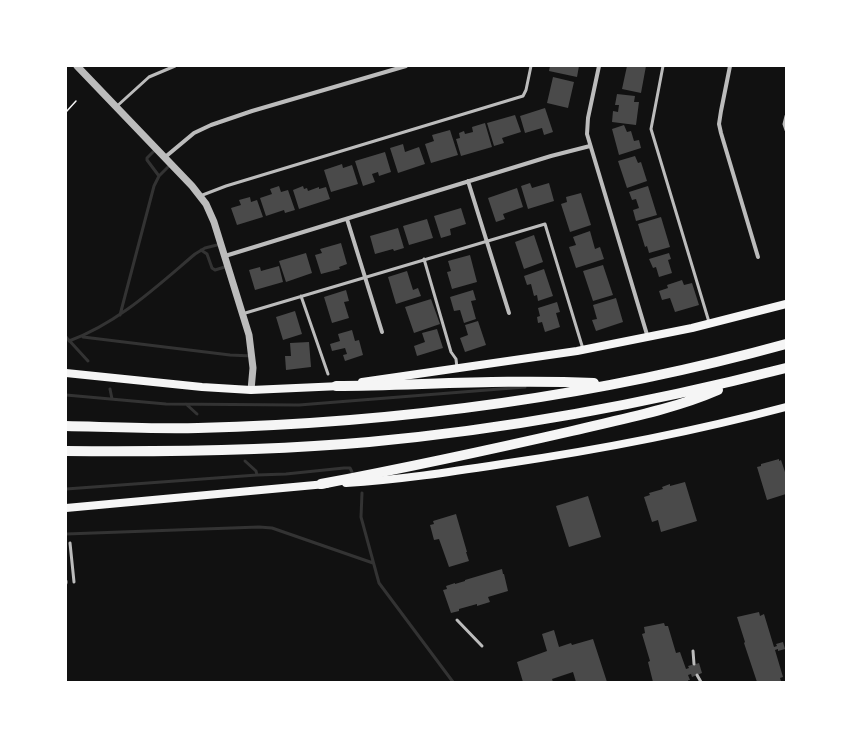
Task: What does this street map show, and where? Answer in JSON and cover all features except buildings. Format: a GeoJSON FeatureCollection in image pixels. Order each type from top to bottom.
{"type":"FeatureCollection","features":[{"type":"Feature","properties":{"kind":"highway"},"geometry":{"type":"LineString","coordinates":[[66,426],[196,428],[333,421],[452,410],[535,398],[612,384],[680,370],[786,344]]}},
{"type":"Feature","properties":{"kind":"highway"},"geometry":{"type":"LineString","coordinates":[[66,451],[217,451],[316,446],[422,436],[548,419],[698,390],[786,368]]}},
{"type":"Feature","properties":{"kind":"highway"},"geometry":{"type":"LineString","coordinates":[[321,484],[448,460],[621,419],[702,397],[745,378]]}},
{"type":"Feature","properties":{"kind":"highway"},"geometry":{"type":"LineString","coordinates":[[336,386],[519,382],[612,384]]}},
{"type":"Feature","properties":{"kind":"main road"},"geometry":{"type":"LineString","coordinates":[[66,373],[202,387],[251,390],[336,386],[584,350],[710,324],[786,304]]}},
{"type":"Feature","properties":{"kind":"main road"},"geometry":{"type":"LineString","coordinates":[[66,508],[321,484],[367,482],[452,472],[593,450],[723,423],[786,407]]}},
{"type":"Feature","properties":{"kind":"street"},"geometry":{"type":"LineString","coordinates":[[77,66],[206,204],[214,222],[249,335],[252,352],[253,376],[251,390]]}},
{"type":"Feature","properties":{"kind":"street"},"geometry":{"type":"LineString","coordinates":[[164,158],[194,133],[211,125],[252,111],[406,66]]}},
{"type":"Feature","properties":{"kind":"street"},"geometry":{"type":"LineString","coordinates":[[599,66],[588,118],[587,134],[648,338]]}},
{"type":"Feature","properties":{"kind":"street"},"geometry":{"type":"LineString","coordinates":[[730,66],[719,124],[758,256]]}},
{"type":"Feature","properties":{"kind":"street"},"geometry":{"type":"LineString","coordinates":[[225,256],[468,181],[590,146]]}},
{"type":"Feature","properties":{"kind":"street"},"geometry":{"type":"LineString","coordinates":[[468,181],[509,313]]}},
{"type":"Feature","properties":{"kind":"street"},"geometry":{"type":"LineString","coordinates":[[347,219],[382,332]]}},
{"type":"Feature","properties":{"kind":"lane"},"geometry":{"type":"LineString","coordinates":[[116,107],[149,77],[175,66]]}},
{"type":"Feature","properties":{"kind":"lane"},"geometry":{"type":"LineString","coordinates":[[200,196],[226,186],[522,96],[526,90],[531,66]]}},
{"type":"Feature","properties":{"kind":"lane"},"geometry":{"type":"LineString","coordinates":[[663,66],[651,129],[710,324]]}},
{"type":"Feature","properties":{"kind":"lane"},"geometry":{"type":"LineString","coordinates":[[786,116],[784,124],[786,130]]}},
{"type":"Feature","properties":{"kind":"lane"},"geometry":{"type":"LineString","coordinates":[[242,314],[545,224],[584,350]]}},
{"type":"Feature","properties":{"kind":"lane"},"geometry":{"type":"LineString","coordinates":[[424,259],[451,352],[456,359],[457,368]]}},
{"type":"Feature","properties":{"kind":"lane"},"geometry":{"type":"LineString","coordinates":[[300,296],[328,374]]}},
{"type":"Feature","properties":{"kind":"lane"},"geometry":{"type":"LineString","coordinates":[[70,543],[74,582]]}},
{"type":"Feature","properties":{"kind":"lane"},"geometry":{"type":"LineString","coordinates":[[456,620],[482,646]]}},
{"type":"Feature","properties":{"kind":"lane"},"geometry":{"type":"LineString","coordinates":[[693,651],[694,664]]}},
{"type":"Feature","properties":{"kind":"lane"},"geometry":{"type":"LineString","coordinates":[[697,675],[701,682]]}},
{"type":"Feature","properties":{"kind":"path"},"geometry":{"type":"LineString","coordinates":[[66,112],[76,101]]}},
{"type":"Feature","properties":{"kind":"waterway"},"geometry":{"type":"LineString","coordinates":[[156,149],[147,158],[147,160],[159,176]]}},
{"type":"Feature","properties":{"kind":"waterway"},"geometry":{"type":"LineString","coordinates":[[120,315],[154,186],[159,176],[171,164]]}},
{"type":"Feature","properties":{"kind":"waterway"},"geometry":{"type":"LineString","coordinates":[[69,341],[104,324],[136,303],[195,254],[205,248],[221,244]]}},
{"type":"Feature","properties":{"kind":"waterway"},"geometry":{"type":"LineString","coordinates":[[201,250],[207,254],[212,268],[215,270],[228,266]]}},
{"type":"Feature","properties":{"kind":"waterway"},"geometry":{"type":"LineString","coordinates":[[66,337],[88,361]]}},
{"type":"Feature","properties":{"kind":"waterway"},"geometry":{"type":"LineString","coordinates":[[83,337],[230,355],[252,356]]}},
{"type":"Feature","properties":{"kind":"waterway"},"geometry":{"type":"LineString","coordinates":[[66,395],[166,404],[299,405],[525,387]]}},
{"type":"Feature","properties":{"kind":"waterway"},"geometry":{"type":"LineString","coordinates":[[110,389],[112,399]]}},
{"type":"Feature","properties":{"kind":"waterway"},"geometry":{"type":"LineString","coordinates":[[186,404],[197,414]]}},
{"type":"Feature","properties":{"kind":"waterway"},"geometry":{"type":"LineString","coordinates":[[245,461],[256,471],[257,475],[286,474],[344,468],[350,468],[352,472]]}},
{"type":"Feature","properties":{"kind":"waterway"},"geometry":{"type":"LineString","coordinates":[[66,489],[257,475]]}},
{"type":"Feature","properties":{"kind":"waterway"},"geometry":{"type":"LineString","coordinates":[[362,493],[361,517],[379,583],[453,682]]}},
{"type":"Feature","properties":{"kind":"waterway"},"geometry":{"type":"LineString","coordinates":[[66,534],[259,527],[272,528],[373,563]]}}]}
